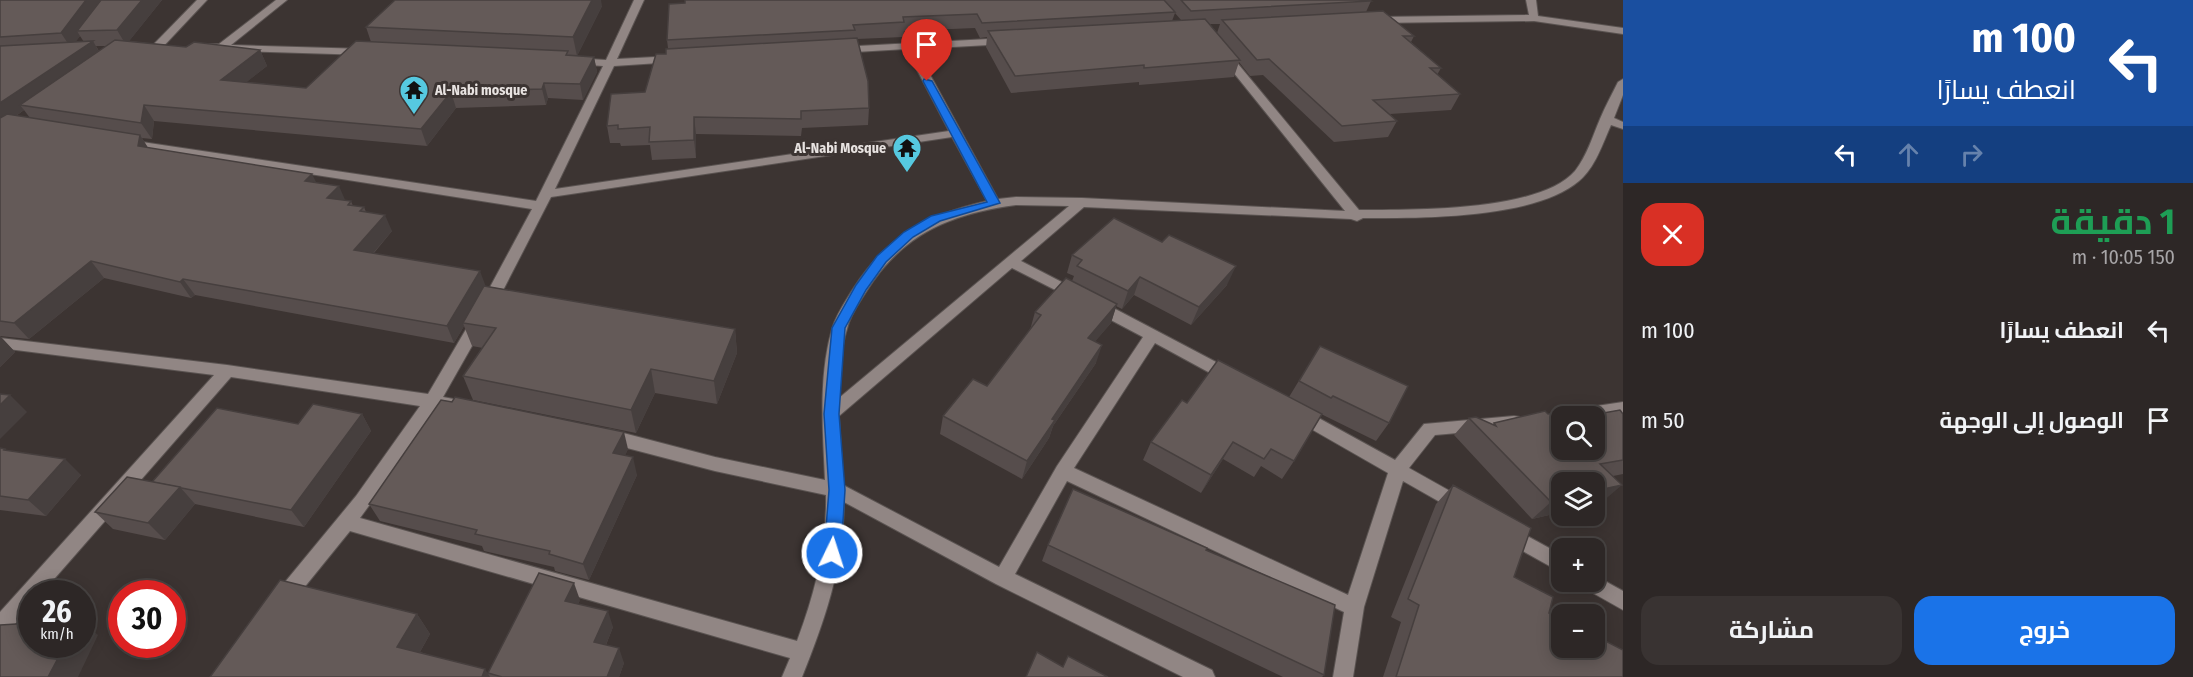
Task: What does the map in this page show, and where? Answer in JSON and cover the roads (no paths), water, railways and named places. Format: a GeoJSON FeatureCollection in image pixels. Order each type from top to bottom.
{"type":"FeatureCollection","features":[{"type":"Feature","properties":{"kind":"street"},"geometry":{"type":"LineString","coordinates":[[155,49],[202,0]]}},
{"type":"Feature","properties":{"kind":"street"},"geometry":{"type":"LineString","coordinates":[[224,45],[282,0]]}},
{"type":"Feature","properties":{"kind":"street"},"geometry":{"type":"LineString","coordinates":[[271,613],[347,522],[432,400],[544,200],[639,0]]}},
{"type":"Feature","properties":{"kind":"street"},"geometry":{"type":"LineString","coordinates":[[1531,0],[1534,18]]}},
{"type":"Feature","properties":{"kind":"street"},"geometry":{"type":"LineString","coordinates":[[1365,21],[1534,18],[1623,32]]}},
{"type":"Feature","properties":{"kind":"street"},"geometry":{"type":"LineString","coordinates":[[825,51],[1016,40]]}},
{"type":"Feature","properties":{"kind":"street"},"geometry":{"type":"LineString","coordinates":[[190,47],[224,45],[376,52]]}},
{"type":"Feature","properties":{"kind":"street"},"geometry":{"type":"LineString","coordinates":[[909,46],[994,203]]}},
{"type":"Feature","properties":{"kind":"street"},"geometry":{"type":"LineString","coordinates":[[143,50],[167,48]]}},
{"type":"Feature","properties":{"kind":"street"},"geometry":{"type":"LineString","coordinates":[[1219,48],[1357,217]]}},
{"type":"Feature","properties":{"kind":"street"},"geometry":{"type":"LineString","coordinates":[[564,61],[610,63],[682,59]]}},
{"type":"Feature","properties":{"kind":"street"},"geometry":{"type":"LineString","coordinates":[[792,677],[802,652],[832,553],[837,490],[831,414],[838,328],[860,288],[882,259],[908,235],[935,218],[994,203],[1082,202],[1357,217],[1487,208],[1540,195],[1575,178],[1590,156],[1623,82]]}},
{"type":"Feature","properties":{"kind":"street"},"geometry":{"type":"LineString","coordinates":[[1606,119],[1623,126]]}},
{"type":"Feature","properties":{"kind":"street"},"geometry":{"type":"LineString","coordinates":[[111,139],[544,200],[956,133]]}},
{"type":"Feature","properties":{"kind":"street"},"geometry":{"type":"LineString","coordinates":[[831,414],[1082,202]]}},
{"type":"Feature","properties":{"kind":"street"},"geometry":{"type":"LineString","coordinates":[[1011,262],[1153,334],[1245,385]]}},
{"type":"Feature","properties":{"kind":"street"},"geometry":{"type":"LineString","coordinates":[[1003,578],[1064,471],[1153,334]]}},
{"type":"Feature","properties":{"kind":"street"},"geometry":{"type":"LineString","coordinates":[[0,343],[227,371],[432,400],[477,409]]}},
{"type":"Feature","properties":{"kind":"street"},"geometry":{"type":"LineString","coordinates":[[0,626],[227,371]]}},
{"type":"Feature","properties":{"kind":"street"},"geometry":{"type":"LineString","coordinates":[[1286,407],[1469,511]]}},
{"type":"Feature","properties":{"kind":"street"},"geometry":{"type":"LineString","coordinates":[[1605,411],[1623,408]]}},
{"type":"Feature","properties":{"kind":"street"},"geometry":{"type":"LineString","coordinates":[[1343,677],[1353,607],[1398,469],[1430,429],[1551,418]]}},
{"type":"Feature","properties":{"kind":"street"},"geometry":{"type":"LineString","coordinates":[[588,432],[837,490],[1003,578],[1205,677]]}},
{"type":"Feature","properties":{"kind":"street"},"geometry":{"type":"LineString","coordinates":[[1064,471],[1353,607]]}},
{"type":"Feature","properties":{"kind":"street"},"geometry":{"type":"LineString","coordinates":[[347,522],[802,652]]}},
{"type":"Feature","properties":{"kind":"street"},"geometry":{"type":"LineString","coordinates":[[1490,523],[1551,559]]}},
{"type":"Feature","properties":{"kind":"street"},"geometry":{"type":"LineString","coordinates":[[1605,590],[1623,601]]}},
{"type":"Feature","properties":{"kind":"place","name":"Al-Nabi mosque"},"geometry":{"type":"Point","coordinates":[414,116]}},
{"type":"Feature","properties":{"kind":"place","name":"Al-Nabi Mosque"},"geometry":{"type":"Point","coordinates":[907,174]}}]}
